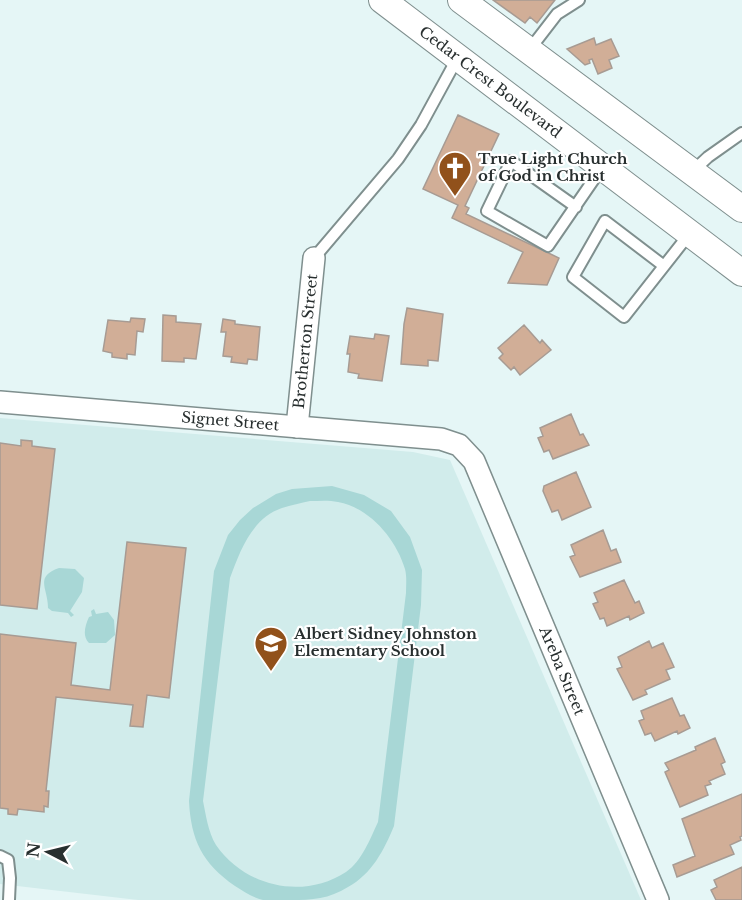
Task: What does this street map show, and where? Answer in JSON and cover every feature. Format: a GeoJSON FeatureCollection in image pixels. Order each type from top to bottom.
{"type":"FeatureCollection","features":[{"type":"Feature","properties":{"kind":"street","name":"Cedar Crest Boulevard"},"geometry":{"type":"LineString","coordinates":[[382,0],[742,273]]}},
{"type":"Feature","properties":{"kind":"street"},"geometry":{"type":"LineString","coordinates":[[461,0],[530,49],[742,209]]}},
{"type":"Feature","properties":{"kind":"street","name":"Brotherton Street"},"geometry":{"type":"LineString","coordinates":[[297,427],[314,258]]}},
{"type":"Feature","properties":{"kind":"street","name":"Signet Street"},"geometry":{"type":"LineString","coordinates":[[0,402],[441,440],[459,445]]}},
{"type":"Feature","properties":{"kind":"street","name":"Areba Street"},"geometry":{"type":"LineString","coordinates":[[459,445],[474,461],[658,900]]}},
{"type":"Feature","properties":{"kind":"lane"},"geometry":{"type":"LineString","coordinates":[[530,49],[557,14],[579,0]]}},
{"type":"Feature","properties":{"kind":"lane"},"geometry":{"type":"LineString","coordinates":[[314,258],[398,159],[421,125],[458,57]]}},
{"type":"Feature","properties":{"kind":"lane"},"geometry":{"type":"LineString","coordinates":[[693,171],[708,157],[742,133]]}},
{"type":"Feature","properties":{"kind":"lane"},"geometry":{"type":"LineString","coordinates":[[576,207],[511,160],[487,211],[548,246],[576,207],[603,166]]}},
{"type":"Feature","properties":{"kind":"lane"},"geometry":{"type":"LineString","coordinates":[[664,266],[605,221],[573,277],[624,317],[691,233]]}},
{"type":"Feature","properties":{"kind":"lane"},"geometry":{"type":"LineString","coordinates":[[0,856],[8,860],[9,900]]}},
{"type":"Feature","properties":{"kind":"shaded area","name":"Albert Sidney Johnston Elementary School"},"geometry":{"type":"Polygon","coordinates":[[[0,418],[413,452],[450,460],[641,900],[138,900],[0,884],[0,418]]]}},
{"type":"Feature","properties":{"kind":"shaded area"},"geometry":{"type":"Polygon","coordinates":[[[332,486],[364,495],[391,511],[410,537],[422,570],[421,605],[394,826],[381,852],[364,875],[334,894],[306,900],[263,900],[235,886],[206,859],[192,828],[189,801],[214,571],[228,535],[240,520],[253,508],[276,494],[292,489],[332,486]],[[310,501],[282,508],[263,519],[255,527],[243,547],[230,578],[203,801],[213,840],[228,859],[242,871],[259,879],[276,885],[294,887],[312,886],[329,881],[346,872],[361,856],[378,822],[406,593],[406,572],[401,558],[388,536],[371,518],[350,505],[335,501],[310,501]]]}},
{"type":"Feature","properties":{"kind":"shaded area"},"geometry":{"type":"Polygon","coordinates":[[[59,568],[75,569],[84,578],[82,592],[70,611],[74,615],[71,617],[68,613],[52,611],[48,608],[45,579],[51,571],[59,568]]]}},
{"type":"Feature","properties":{"kind":"shaded area"},"geometry":{"type":"Polygon","coordinates":[[[94,609],[96,614],[108,612],[114,620],[115,635],[106,643],[89,643],[85,637],[86,624],[94,609]]]}},
{"type":"Feature","properties":{"kind":"building"},"geometry":{"type":"Polygon","coordinates":[[[493,0],[555,0],[537,23],[530,17],[525,23],[493,0]]]}},
{"type":"Feature","properties":{"kind":"building"},"geometry":{"type":"Polygon","coordinates":[[[594,38],[596,45],[611,39],[619,56],[609,60],[612,68],[598,74],[592,59],[585,65],[567,49],[594,38]]]}},
{"type":"Feature","properties":{"kind":"building","name":"True Light Church of God in Christ"},"geometry":{"type":"Polygon","coordinates":[[[458,115],[499,134],[465,206],[469,208],[466,214],[559,258],[547,285],[508,283],[523,252],[452,218],[458,205],[423,189],[458,115]]]}},
{"type":"Feature","properties":{"kind":"building"},"geometry":{"type":"Polygon","coordinates":[[[407,308],[443,314],[438,361],[428,360],[428,366],[401,364],[407,308]]]}},
{"type":"Feature","properties":{"kind":"building"},"geometry":{"type":"Polygon","coordinates":[[[163,315],[176,316],[176,322],[201,324],[196,359],[184,358],[184,362],[162,361],[163,315]]]}},
{"type":"Feature","properties":{"kind":"building"},"geometry":{"type":"Polygon","coordinates":[[[131,318],[145,319],[143,332],[137,331],[135,355],[127,354],[127,359],[112,357],[112,353],[103,351],[108,320],[130,322],[131,318]]]}},
{"type":"Feature","properties":{"kind":"building"},"geometry":{"type":"Polygon","coordinates":[[[223,319],[235,321],[235,324],[260,327],[257,360],[248,359],[247,364],[231,362],[232,357],[223,356],[226,332],[221,332],[223,319]]]}},
{"type":"Feature","properties":{"kind":"building"},"geometry":{"type":"Polygon","coordinates":[[[524,325],[540,343],[542,340],[551,350],[520,375],[514,367],[511,370],[499,358],[503,354],[498,348],[524,325]]]}},
{"type":"Feature","properties":{"kind":"building"},"geometry":{"type":"Polygon","coordinates":[[[375,334],[389,336],[382,381],[358,378],[359,374],[348,372],[350,354],[347,354],[350,336],[374,339],[375,334]]]}},
{"type":"Feature","properties":{"kind":"building"},"geometry":{"type":"Polygon","coordinates":[[[571,414],[580,435],[583,434],[589,445],[553,459],[549,450],[544,452],[538,438],[543,436],[540,428],[571,414]]]}},
{"type":"Feature","properties":{"kind":"building"},"geometry":{"type":"Polygon","coordinates":[[[21,440],[32,441],[32,446],[55,449],[37,609],[0,605],[0,443],[21,446],[21,440]]]}},
{"type":"Feature","properties":{"kind":"building"},"geometry":{"type":"Polygon","coordinates":[[[576,472],[591,507],[562,520],[558,510],[552,512],[543,491],[544,486],[576,472]]]}},
{"type":"Feature","properties":{"kind":"building"},"geometry":{"type":"Polygon","coordinates":[[[603,530],[611,551],[616,549],[621,562],[580,577],[570,557],[575,555],[571,545],[603,530]]]}},
{"type":"Feature","properties":{"kind":"building"},"geometry":{"type":"Polygon","coordinates":[[[127,542],[186,548],[169,698],[147,695],[143,727],[130,726],[133,705],[56,697],[46,791],[49,791],[48,807],[44,806],[44,812],[18,809],[17,815],[8,814],[8,809],[0,808],[0,634],[76,643],[71,685],[110,690],[127,542]]]}},
{"type":"Feature","properties":{"kind":"building"},"geometry":{"type":"Polygon","coordinates":[[[624,580],[635,603],[639,601],[644,613],[630,620],[629,616],[607,626],[604,618],[600,619],[593,604],[598,602],[594,593],[624,580]]]}},
{"type":"Feature","properties":{"kind":"building"},"geometry":{"type":"Polygon","coordinates":[[[649,641],[652,648],[663,643],[674,667],[666,670],[670,679],[645,690],[647,694],[633,700],[617,669],[622,667],[618,657],[649,641]]]}},
{"type":"Feature","properties":{"kind":"building"},"geometry":{"type":"Polygon","coordinates":[[[672,698],[680,716],[684,715],[690,728],[655,741],[651,733],[645,735],[639,721],[644,719],[641,711],[672,698]]]}},
{"type":"Feature","properties":{"kind":"building"},"geometry":{"type":"Polygon","coordinates":[[[715,738],[725,762],[721,764],[725,774],[709,781],[711,784],[705,786],[708,795],[680,807],[665,772],[669,770],[665,763],[696,750],[695,747],[715,738]]]}},
{"type":"Feature","properties":{"kind":"building"},"geometry":{"type":"Polygon","coordinates":[[[742,794],[742,836],[741,840],[730,845],[734,854],[677,877],[673,865],[695,856],[682,819],[742,794]]]}},
{"type":"Feature","properties":{"kind":"building"},"geometry":{"type":"Polygon","coordinates":[[[742,867],[742,900],[716,900],[711,890],[717,887],[714,880],[742,867]]]}},
{"type":"Feature","properties":{"kind":"place","name":"True Light Church of God in Christ"},"geometry":{"type":"Point","coordinates":[455,197]}},
{"type":"Feature","properties":{"kind":"place","name":"Albert Sidney Johnston Elementary School"},"geometry":{"type":"Point","coordinates":[271,672]}}]}
